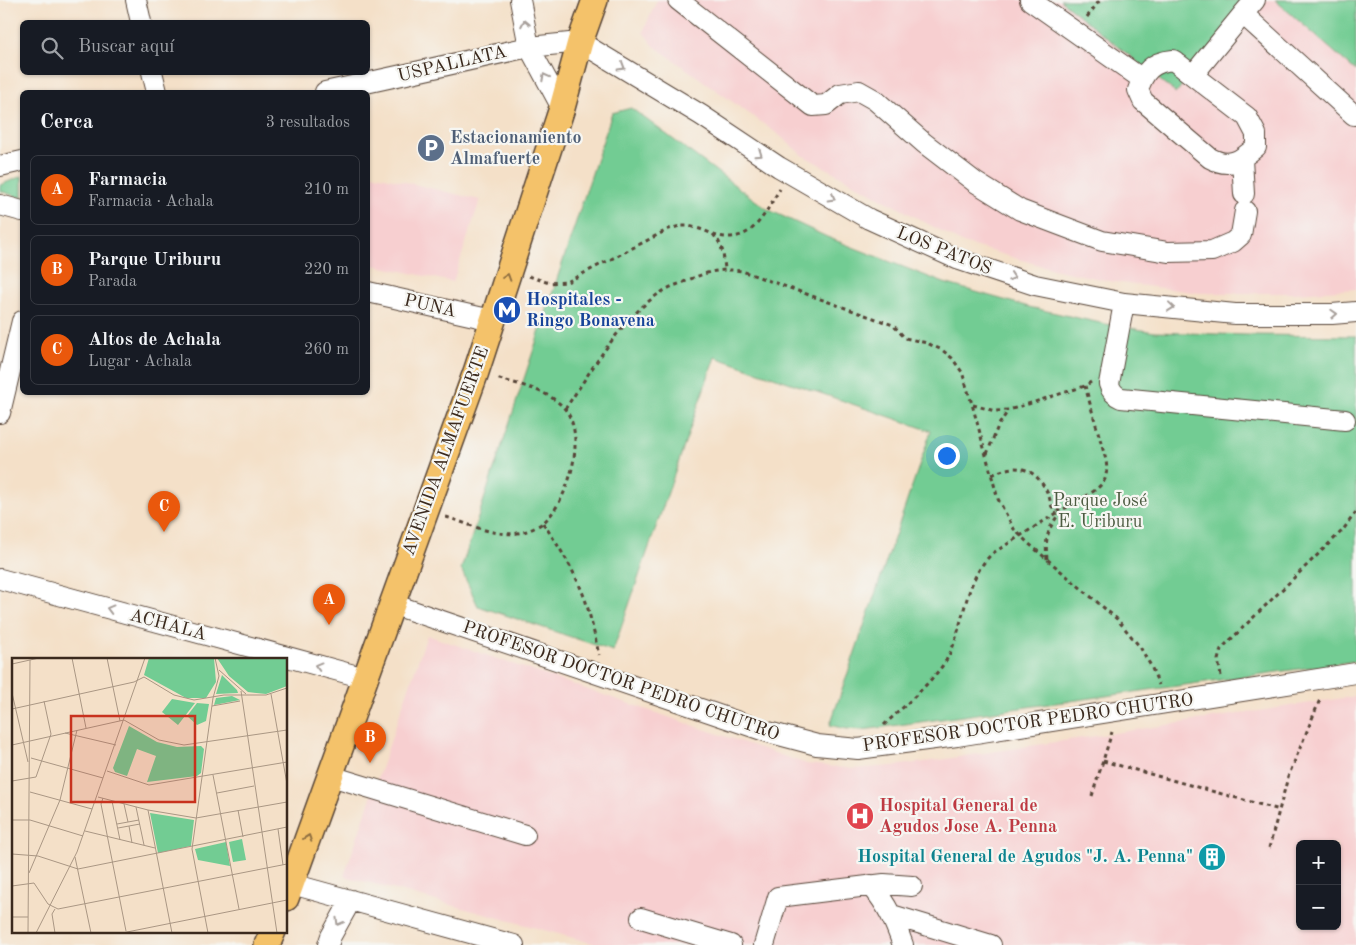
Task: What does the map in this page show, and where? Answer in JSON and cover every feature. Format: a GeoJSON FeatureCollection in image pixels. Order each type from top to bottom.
{"type":"FeatureCollection","features":[{"type":"Feature","properties":{"kind":"main road","name":"AVENIDA ALMAFUERTE"},"geometry":{"type":"LineString","coordinates":[[289,891],[476,372],[595,0]]}},
{"type":"Feature","properties":{"kind":"main road"},"geometry":{"type":"LineString","coordinates":[[267,945],[273,932]]}},
{"type":"Feature","properties":{"kind":"street"},"geometry":{"type":"LineString","coordinates":[[136,0],[141,20]]}},
{"type":"Feature","properties":{"kind":"street"},"geometry":{"type":"LineString","coordinates":[[520,0],[529,47],[562,108]]}},
{"type":"Feature","properties":{"kind":"street"},"geometry":{"type":"LineString","coordinates":[[678,0],[813,106],[826,104],[840,94],[859,92],[875,100],[924,143],[975,182],[1020,210],[1102,241],[1168,252],[1212,251],[1233,242],[1241,235],[1244,202],[1242,159]]}},
{"type":"Feature","properties":{"kind":"street"},"geometry":{"type":"LineString","coordinates":[[1030,0],[1142,79]]}},
{"type":"Feature","properties":{"kind":"street"},"geometry":{"type":"LineString","coordinates":[[1193,75],[1249,7],[1354,115]]}},
{"type":"Feature","properties":{"kind":"street","name":"USPALLATA"},"geometry":{"type":"LineString","coordinates":[[333,90],[529,47],[580,42]]}},
{"type":"Feature","properties":{"kind":"street","name":"LOS PATOS"},"geometry":{"type":"LineString","coordinates":[[580,42],[701,115],[790,174],[869,219],[957,260],[1035,285],[1124,303],[1235,314],[1332,314],[1356,312]]}},
{"type":"Feature","properties":{"kind":"street"},"geometry":{"type":"LineString","coordinates":[[1173,60],[1193,75],[1247,117],[1256,134],[1256,147],[1242,159],[1219,163],[1210,158],[1143,100],[1138,90],[1142,79],[1152,66],[1161,61],[1173,60]]}},
{"type":"Feature","properties":{"kind":"street"},"geometry":{"type":"LineString","coordinates":[[153,75],[156,90]]}},
{"type":"Feature","properties":{"kind":"street"},"geometry":{"type":"LineString","coordinates":[[0,166],[20,161]]}},
{"type":"Feature","properties":{"kind":"street"},"geometry":{"type":"LineString","coordinates":[[0,206],[20,211]]}},
{"type":"Feature","properties":{"kind":"street","name":"PUNA"},"geometry":{"type":"LineString","coordinates":[[370,292],[492,320]]}},
{"type":"Feature","properties":{"kind":"street"},"geometry":{"type":"LineString","coordinates":[[1124,303],[1110,384],[1110,389],[1116,396],[1345,420]]}},
{"type":"Feature","properties":{"kind":"street"},"geometry":{"type":"LineString","coordinates":[[0,413],[20,329]]}},
{"type":"Feature","properties":{"kind":"street","name":"ACHALA"},"geometry":{"type":"LineString","coordinates":[[0,579],[365,678]]}},
{"type":"Feature","properties":{"kind":"street","name":"PROFESOR DOCTOR PEDRO CHUTRO"},"geometry":{"type":"LineString","coordinates":[[392,604],[768,732],[817,745],[858,749],[957,736],[1356,673]]}},
{"type":"Feature","properties":{"kind":"street"},"geometry":{"type":"LineString","coordinates":[[331,776],[524,835]]}},
{"type":"Feature","properties":{"kind":"street"},"geometry":{"type":"LineString","coordinates":[[764,945],[778,897],[871,885],[912,886]]}},
{"type":"Feature","properties":{"kind":"street"},"geometry":{"type":"LineString","coordinates":[[871,885],[892,915],[902,945]]}},
{"type":"Feature","properties":{"kind":"street"},"geometry":{"type":"LineString","coordinates":[[289,891],[351,900],[453,937],[514,945]]}},
{"type":"Feature","properties":{"kind":"street"},"geometry":{"type":"LineString","coordinates":[[328,945],[351,900]]}},
{"type":"Feature","properties":{"kind":"street"},"geometry":{"type":"LineString","coordinates":[[892,915],[991,945]]}},
{"type":"Feature","properties":{"kind":"street"},"geometry":{"type":"LineString","coordinates":[[641,918],[731,945]]}},
{"type":"Feature","properties":{"kind":"path"},"geometry":{"type":"LineString","coordinates":[[1084,22],[1100,0]]}},
{"type":"Feature","properties":{"kind":"path"},"geometry":{"type":"LineString","coordinates":[[509,269],[549,283],[567,282],[669,229],[689,226],[726,238],[738,237],[748,233],[757,225],[790,174]]}},
{"type":"Feature","properties":{"kind":"path"},"geometry":{"type":"LineString","coordinates":[[713,234],[723,252],[725,268]]}},
{"type":"Feature","properties":{"kind":"path"},"geometry":{"type":"LineString","coordinates":[[565,409],[609,344],[640,310],[665,290],[697,276],[725,268],[742,271],[894,325],[905,338],[942,350],[952,358],[962,372],[998,499],[1014,528],[1117,619],[1140,647],[1158,684],[1163,703]]}},
{"type":"Feature","properties":{"kind":"path"},"geometry":{"type":"LineString","coordinates":[[972,404],[995,411],[1009,410],[1085,386],[1112,369]]}},
{"type":"Feature","properties":{"kind":"path"},"geometry":{"type":"LineString","coordinates":[[426,510],[504,535],[524,532],[543,523],[558,504],[565,490],[576,452],[575,428],[565,409],[550,396],[476,372]]}},
{"type":"Feature","properties":{"kind":"path"},"geometry":{"type":"LineString","coordinates":[[858,749],[917,694],[951,653],[975,575],[983,562],[992,553],[1099,488],[1104,481],[1107,471],[1106,460],[1085,386]]}},
{"type":"Feature","properties":{"kind":"path"},"geometry":{"type":"LineString","coordinates":[[987,456],[998,426],[1009,410]]}},
{"type":"Feature","properties":{"kind":"path"},"geometry":{"type":"LineString","coordinates":[[992,475],[1003,469],[1014,467],[1025,470],[1042,483],[1048,493],[1052,507],[1060,511]]}},
{"type":"Feature","properties":{"kind":"path"},"geometry":{"type":"LineString","coordinates":[[1047,559],[1046,537],[1050,526],[1060,511]]}},
{"type":"Feature","properties":{"kind":"path"},"geometry":{"type":"LineString","coordinates":[[1224,694],[1218,660],[1221,649],[1343,530],[1356,512]]}},
{"type":"Feature","properties":{"kind":"path"},"geometry":{"type":"LineString","coordinates":[[543,523],[562,550],[575,574],[586,601],[599,655],[601,674]]}},
{"type":"Feature","properties":{"kind":"path"},"geometry":{"type":"LineString","coordinates":[[1269,848],[1288,777],[1329,677]]}},
{"type":"Feature","properties":{"kind":"path"},"geometry":{"type":"LineString","coordinates":[[1092,796],[1119,710]]}},
{"type":"Feature","properties":{"kind":"path"},"geometry":{"type":"LineString","coordinates":[[1103,761],[1280,810]]}},
{"type":"Feature","properties":{"kind":"shaded area"},"geometry":{"type":"Polygon","coordinates":[[[657,0],[1356,0],[1356,289],[1295,293],[1201,293],[1114,282],[1053,269],[963,243],[802,155],[779,135],[654,46],[643,32],[657,0]]]}},
{"type":"Feature","properties":{"kind":"shaded area"},"geometry":{"type":"Polygon","coordinates":[[[370,173],[480,200],[453,282],[370,264],[370,173]]]}},
{"type":"Feature","properties":{"kind":"shaded area","name":"Hospital General de Agudos Jose A. Penna"},"geometry":{"type":"Polygon","coordinates":[[[427,635],[807,764],[854,769],[939,760],[1356,696],[1356,945],[599,945],[344,876],[427,635]]]}},
{"type":"Feature","properties":{"kind":"green space"},"geometry":{"type":"Polygon","coordinates":[[[1060,0],[1247,0],[1176,93],[1060,0]]]}},
{"type":"Feature","properties":{"kind":"green space"},"geometry":{"type":"Polygon","coordinates":[[[1275,0],[1356,0],[1356,71],[1275,0]]]}},
{"type":"Feature","properties":{"kind":"green space","name":"Parque José E. Uriburu"},"geometry":{"type":"Polygon","coordinates":[[[631,108],[767,209],[827,237],[944,283],[1029,307],[1105,324],[1155,332],[1356,336],[1356,661],[870,729],[840,728],[830,725],[931,431],[715,357],[613,651],[478,606],[461,569],[612,113],[631,108]]]}},
{"type":"Feature","properties":{"kind":"green space"},"geometry":{"type":"Polygon","coordinates":[[[20,177],[20,197],[0,191],[0,185],[20,177]]]}},
{"type":"Feature","properties":{"kind":"place","name":"Estacionamiento Almafuerte"},"geometry":{"type":"Point","coordinates":[431,148]}},
{"type":"Feature","properties":{"kind":"place","name":"Hospitales - Ringo Bonavena"},"geometry":{"type":"Point","coordinates":[507,310]}},
{"type":"Feature","properties":{"kind":"place","name":"Altos de Achala"},"geometry":{"type":"Point","coordinates":[164,532]}},
{"type":"Feature","properties":{"kind":"place","name":"Farmacia"},"geometry":{"type":"Point","coordinates":[329,625]}},
{"type":"Feature","properties":{"kind":"place","name":"Parque Uriburu"},"geometry":{"type":"Point","coordinates":[370,763]}},
{"type":"Feature","properties":{"kind":"place","name":"Hospital General de Agudos Jose A. Penna"},"geometry":{"type":"Point","coordinates":[860,816]}},
{"type":"Feature","properties":{"kind":"place","name":"Hospital General de Agudos \"J. A. Penna\""},"geometry":{"type":"Point","coordinates":[1212,857]}}]}
